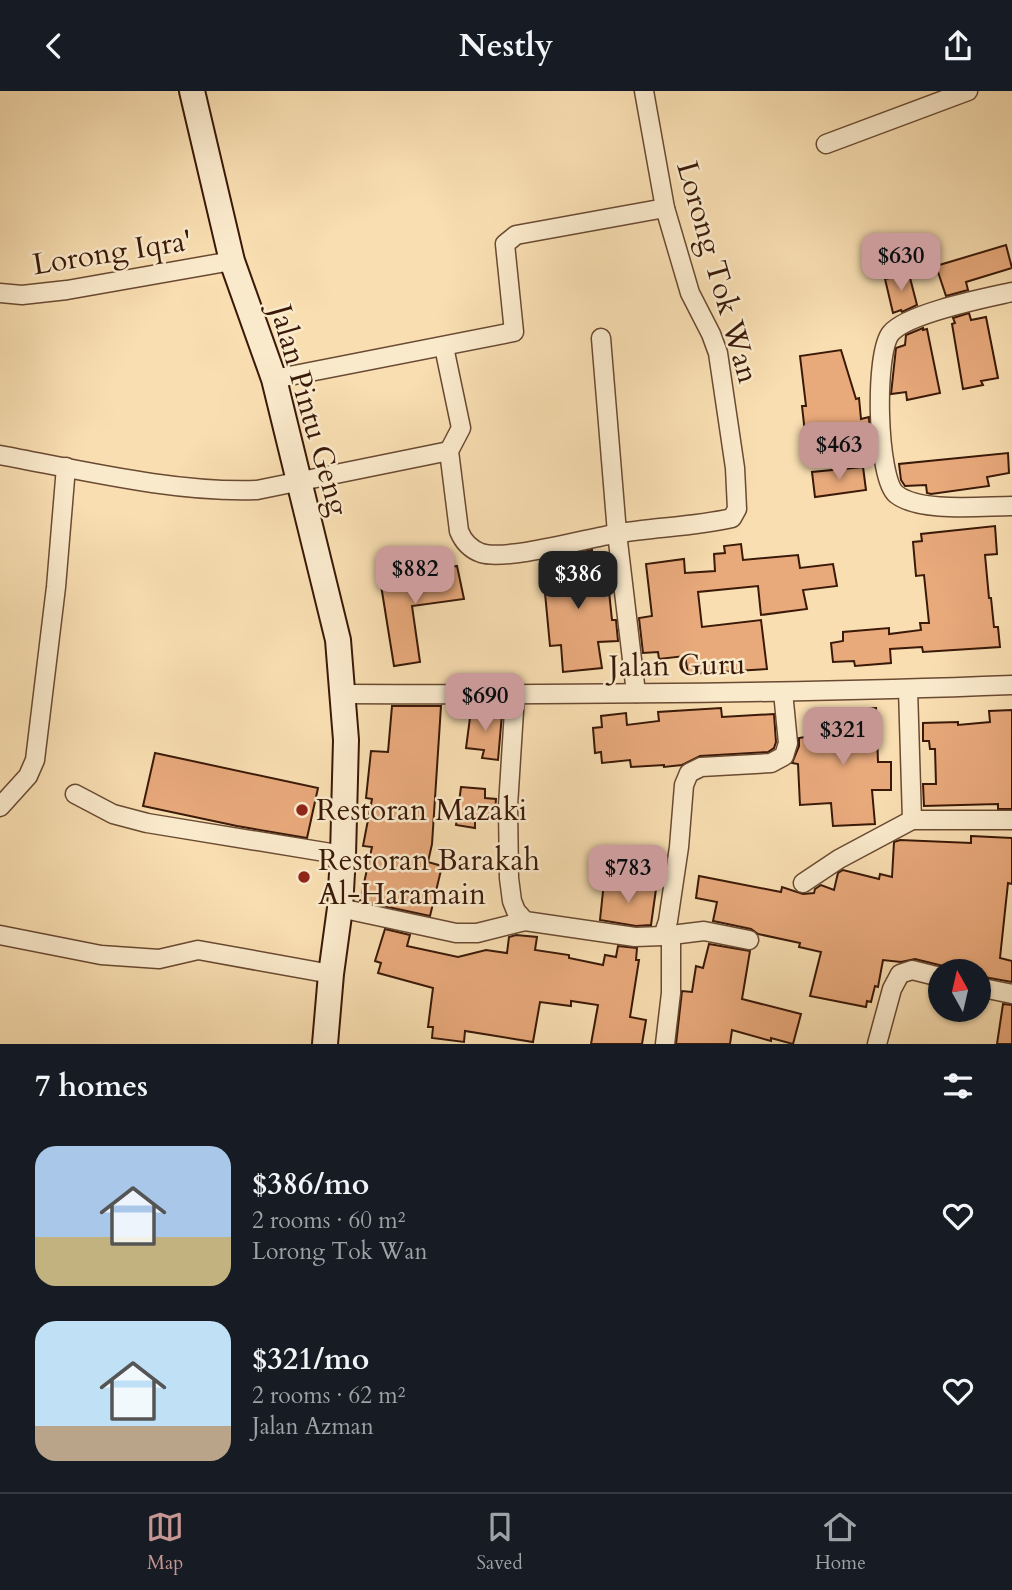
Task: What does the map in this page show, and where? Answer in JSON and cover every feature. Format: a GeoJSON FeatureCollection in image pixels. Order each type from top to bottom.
{"type":"FeatureCollection","features":[{"type":"Feature","properties":{"kind":"main road","name":"Jalan Pintu Geng"},"geometry":{"type":"LineString","coordinates":[[192,91],[232,261],[274,379],[338,640],[346,740],[343,855],[325,1044]]}},
{"type":"Feature","properties":{"kind":"street","name":"Lorong Tok Wan"},"geometry":{"type":"LineString","coordinates":[[449,451],[459,531],[463,540],[481,553],[503,555],[617,533],[710,523],[732,518],[737,509],[735,468],[718,353],[690,293],[665,208],[644,91]]}},
{"type":"Feature","properties":{"kind":"street"},"geometry":{"type":"LineString","coordinates":[[827,143],[968,91]]}},
{"type":"Feature","properties":{"kind":"street"},"geometry":{"type":"LineString","coordinates":[[274,379],[514,331],[505,244],[516,235],[665,208]]}},
{"type":"Feature","properties":{"kind":"street","name":"Lorong Iqra'"},"geometry":{"type":"LineString","coordinates":[[0,293],[22,295],[67,290],[232,261]]}},
{"type":"Feature","properties":{"kind":"street"},"geometry":{"type":"LineString","coordinates":[[1012,292],[910,320],[891,333],[885,347],[878,404],[884,455],[894,493],[922,504],[1012,506]]}},
{"type":"Feature","properties":{"kind":"street"},"geometry":{"type":"LineString","coordinates":[[601,338],[617,533],[636,693]]}},
{"type":"Feature","properties":{"kind":"street"},"geometry":{"type":"LineString","coordinates":[[0,455],[196,489],[231,491],[257,490],[449,451],[461,428],[443,347]]}},
{"type":"Feature","properties":{"kind":"street"},"geometry":{"type":"LineString","coordinates":[[0,807],[28,776],[35,761],[56,587],[66,467]]}},
{"type":"Feature","properties":{"kind":"street","name":"Jalan Guru"},"geometry":{"type":"LineString","coordinates":[[342,694],[783,692],[1012,685]]}},
{"type":"Feature","properties":{"kind":"street"},"geometry":{"type":"LineString","coordinates":[[908,689],[912,820]]}},
{"type":"Feature","properties":{"kind":"street"},"geometry":{"type":"LineString","coordinates":[[665,1044],[671,993],[668,921],[679,847],[685,778],[694,769],[771,763],[784,756],[789,743],[783,692]]}},
{"type":"Feature","properties":{"kind":"street"},"geometry":{"type":"LineString","coordinates":[[515,695],[508,806],[509,878],[521,916]]}},
{"type":"Feature","properties":{"kind":"street"},"geometry":{"type":"LineString","coordinates":[[75,794],[113,814],[147,823],[343,855]]}},
{"type":"Feature","properties":{"kind":"street"},"geometry":{"type":"LineString","coordinates":[[803,883],[839,859],[912,820],[1012,820]]}},
{"type":"Feature","properties":{"kind":"street"},"geometry":{"type":"LineString","coordinates":[[340,908],[456,933],[477,933],[521,916],[635,937],[704,932],[749,940]]}},
{"type":"Feature","properties":{"kind":"street"},"geometry":{"type":"LineString","coordinates":[[0,935],[101,955],[159,959],[195,950],[331,974]]}},
{"type":"Feature","properties":{"kind":"street"},"geometry":{"type":"LineString","coordinates":[[877,1044],[892,989],[900,974],[912,970],[928,974]]}},
{"type":"Feature","properties":{"kind":"street"},"geometry":{"type":"LineString","coordinates":[[991,990],[1012,994]]}},
{"type":"Feature","properties":{"kind":"building"},"geometry":{"type":"Polygon","coordinates":[[[1006,245],[1012,268],[966,282],[968,290],[946,296],[936,266],[1006,245]]]}},
{"type":"Feature","properties":{"kind":"building"},"geometry":{"type":"Polygon","coordinates":[[[909,274],[917,305],[893,313],[885,279],[909,274]]]}},
{"type":"Feature","properties":{"kind":"building"},"geometry":{"type":"Polygon","coordinates":[[[969,313],[971,320],[986,317],[998,378],[981,381],[983,385],[963,389],[952,324],[955,323],[953,318],[969,313]]]}},
{"type":"Feature","properties":{"kind":"building"},"geometry":{"type":"Polygon","coordinates":[[[927,329],[940,393],[907,400],[906,392],[891,394],[896,348],[905,345],[906,335],[927,329]]]}},
{"type":"Feature","properties":{"kind":"building"},"geometry":{"type":"Polygon","coordinates":[[[841,350],[856,399],[859,398],[861,419],[869,417],[870,441],[807,451],[802,406],[806,406],[800,356],[841,350]]]}},
{"type":"Feature","properties":{"kind":"building"},"geometry":{"type":"Polygon","coordinates":[[[1008,453],[1009,473],[987,477],[989,486],[931,494],[927,493],[926,485],[905,486],[901,480],[899,464],[1008,453]]]}},
{"type":"Feature","properties":{"kind":"building"},"geometry":{"type":"Polygon","coordinates":[[[863,467],[866,490],[815,497],[812,472],[863,467]]]}},
{"type":"Feature","properties":{"kind":"building"},"geometry":{"type":"Polygon","coordinates":[[[995,526],[997,554],[985,555],[989,598],[994,627],[998,627],[1000,647],[923,652],[922,647],[890,649],[891,663],[855,666],[854,661],[833,662],[831,643],[843,641],[843,632],[889,628],[889,634],[921,630],[920,623],[929,623],[924,575],[916,576],[913,542],[922,541],[921,534],[995,526]]]}},
{"type":"Feature","properties":{"kind":"building"},"geometry":{"type":"Polygon","coordinates":[[[741,544],[743,560],[798,555],[800,568],[833,564],[837,586],[803,590],[807,609],[761,615],[758,586],[698,592],[702,627],[761,620],[767,669],[688,674],[685,656],[659,659],[658,652],[643,653],[639,618],[652,616],[646,564],[684,559],[685,573],[715,571],[714,554],[725,553],[724,546],[741,544]]]}},
{"type":"Feature","properties":{"kind":"building"},"geometry":{"type":"Polygon","coordinates":[[[592,550],[595,584],[608,582],[612,620],[616,620],[618,641],[598,642],[602,668],[563,672],[561,645],[550,646],[542,561],[592,550]]]}},
{"type":"Feature","properties":{"kind":"building"},"geometry":{"type":"Polygon","coordinates":[[[457,566],[464,599],[412,606],[420,662],[394,666],[380,579],[457,566]]]}},
{"type":"Feature","properties":{"kind":"building"},"geometry":{"type":"Polygon","coordinates":[[[392,706],[441,706],[432,844],[428,862],[442,866],[430,916],[360,901],[372,847],[363,846],[372,799],[366,798],[371,751],[388,752],[392,706]]]}},
{"type":"Feature","properties":{"kind":"building"},"geometry":{"type":"Polygon","coordinates":[[[721,708],[722,717],[774,714],[774,748],[768,752],[700,756],[682,765],[664,767],[631,767],[630,760],[602,763],[601,752],[595,753],[593,728],[602,727],[601,716],[626,713],[627,725],[659,721],[658,712],[721,708]]]}},
{"type":"Feature","properties":{"kind":"building"},"geometry":{"type":"Polygon","coordinates":[[[876,708],[878,762],[891,762],[891,790],[872,790],[875,824],[833,826],[831,803],[800,805],[798,764],[792,763],[799,746],[799,738],[805,737],[806,727],[835,729],[834,709],[876,708]]]}},
{"type":"Feature","properties":{"kind":"building"},"geometry":{"type":"Polygon","coordinates":[[[471,710],[502,714],[498,760],[482,758],[484,750],[466,748],[471,710]]]}},
{"type":"Feature","properties":{"kind":"building"},"geometry":{"type":"Polygon","coordinates":[[[1012,710],[1012,809],[998,809],[998,804],[924,806],[923,784],[936,784],[935,749],[930,749],[929,741],[923,741],[923,723],[958,722],[958,725],[990,722],[989,711],[1012,710]]]}},
{"type":"Feature","properties":{"kind":"building"},"geometry":{"type":"Polygon","coordinates":[[[155,753],[318,788],[307,838],[143,806],[155,753]]]}},
{"type":"Feature","properties":{"kind":"building"},"geometry":{"type":"Polygon","coordinates":[[[461,787],[485,789],[485,798],[496,799],[494,820],[475,819],[475,828],[456,825],[461,787]]]}},
{"type":"Feature","properties":{"kind":"building"},"geometry":{"type":"Polygon","coordinates":[[[971,836],[1012,838],[1012,884],[1008,883],[1000,958],[1012,961],[1012,982],[991,978],[991,959],[928,959],[928,962],[915,959],[901,962],[883,960],[878,987],[875,986],[871,1002],[867,1001],[866,1007],[810,996],[821,952],[799,947],[800,943],[713,921],[717,902],[696,898],[699,876],[781,892],[782,887],[803,894],[814,893],[821,885],[834,890],[838,873],[843,870],[879,879],[880,874],[892,877],[894,842],[900,840],[971,843],[971,836]]]}},
{"type":"Feature","properties":{"kind":"building"},"geometry":{"type":"Polygon","coordinates":[[[604,882],[656,889],[651,925],[636,926],[600,920],[604,882]]]}},
{"type":"Feature","properties":{"kind":"building"},"geometry":{"type":"Polygon","coordinates":[[[385,929],[410,935],[407,946],[458,957],[486,950],[507,953],[509,937],[516,935],[537,937],[535,950],[569,955],[569,958],[603,965],[605,955],[616,957],[618,946],[637,948],[636,960],[639,960],[630,1017],[646,1020],[642,1044],[591,1044],[598,1005],[571,1001],[571,1006],[540,1002],[533,1042],[465,1031],[464,1042],[432,1038],[433,1027],[428,1027],[433,988],[378,973],[381,963],[375,961],[385,929]]]}},
{"type":"Feature","properties":{"kind":"building"},"geometry":{"type":"Polygon","coordinates":[[[709,944],[750,951],[742,999],[801,1014],[793,1044],[732,1030],[730,1044],[676,1044],[682,991],[692,992],[696,966],[703,968],[709,944]]]}},
{"type":"Feature","properties":{"kind":"building"},"geometry":{"type":"Polygon","coordinates":[[[1003,1004],[1012,1005],[1012,1044],[997,1044],[1003,1004]]]}},
{"type":"Feature","properties":{"kind":"place","name":"Restoran Mazaki"},"geometry":{"type":"Point","coordinates":[302,810]}},
{"type":"Feature","properties":{"kind":"place","name":"Restoran Barakah Al-Haramain"},"geometry":{"type":"Point","coordinates":[304,877]}}]}
